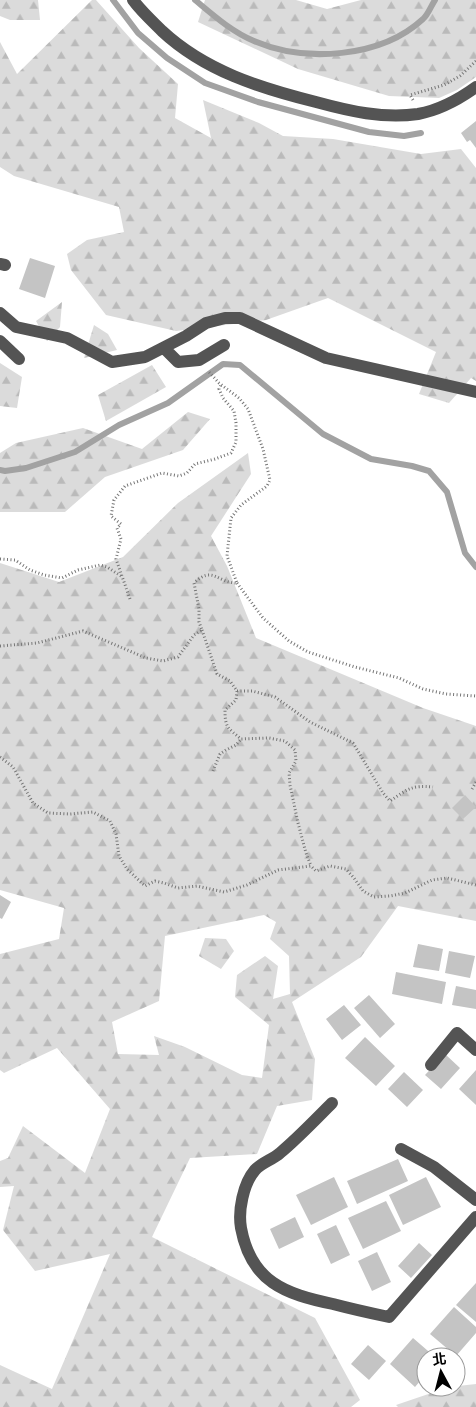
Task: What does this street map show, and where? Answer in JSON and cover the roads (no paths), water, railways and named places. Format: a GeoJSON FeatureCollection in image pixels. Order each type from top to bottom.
{"type":"FeatureCollection","features":[{"type":"Feature","properties":{"kind":"street"},"geometry":{"type":"LineString","coordinates":[[133,0],[152,22],[172,40],[193,56],[214,68],[263,88],[347,110],[390,116],[420,113],[438,109],[460,99],[476,87]]}},
{"type":"Feature","properties":{"kind":"street"},"geometry":{"type":"LineString","coordinates":[[0,313],[16,327],[67,338],[112,362],[145,357],[186,336],[206,323],[225,318],[240,318],[326,358],[476,392]]}},
{"type":"Feature","properties":{"kind":"street"},"geometry":{"type":"LineString","coordinates":[[0,341],[19,359]]}},
{"type":"Feature","properties":{"kind":"street"},"geometry":{"type":"LineString","coordinates":[[164,348],[178,362],[199,360],[224,345]]}},
{"type":"Feature","properties":{"kind":"street"},"geometry":{"type":"LineString","coordinates":[[431,1065],[457,1033],[476,1050]]}},
{"type":"Feature","properties":{"kind":"street"},"geometry":{"type":"LineString","coordinates":[[332,1103],[280,1154],[255,1170],[246,1186],[240,1214],[243,1242],[251,1258],[265,1277],[284,1290],[306,1298],[389,1317],[476,1217]]}},
{"type":"Feature","properties":{"kind":"street"},"geometry":{"type":"LineString","coordinates":[[401,1150],[434,1167],[476,1200]]}},
{"type":"Feature","properties":{"kind":"waterway"},"geometry":{"type":"LineString","coordinates":[[113,0],[138,33],[167,58],[205,83],[258,102],[369,132],[404,136],[421,133]]}},
{"type":"Feature","properties":{"kind":"waterway"},"geometry":{"type":"LineString","coordinates":[[195,0],[230,28],[254,41],[274,48],[319,54],[365,49],[386,42],[406,32],[423,19],[435,0]]}},
{"type":"Feature","properties":{"kind":"waterway"},"geometry":{"type":"LineString","coordinates":[[0,470],[26,468],[75,452],[119,425],[168,403],[223,364],[240,365],[323,434],[371,459],[429,471],[447,492],[465,553],[476,567]]}}]}
